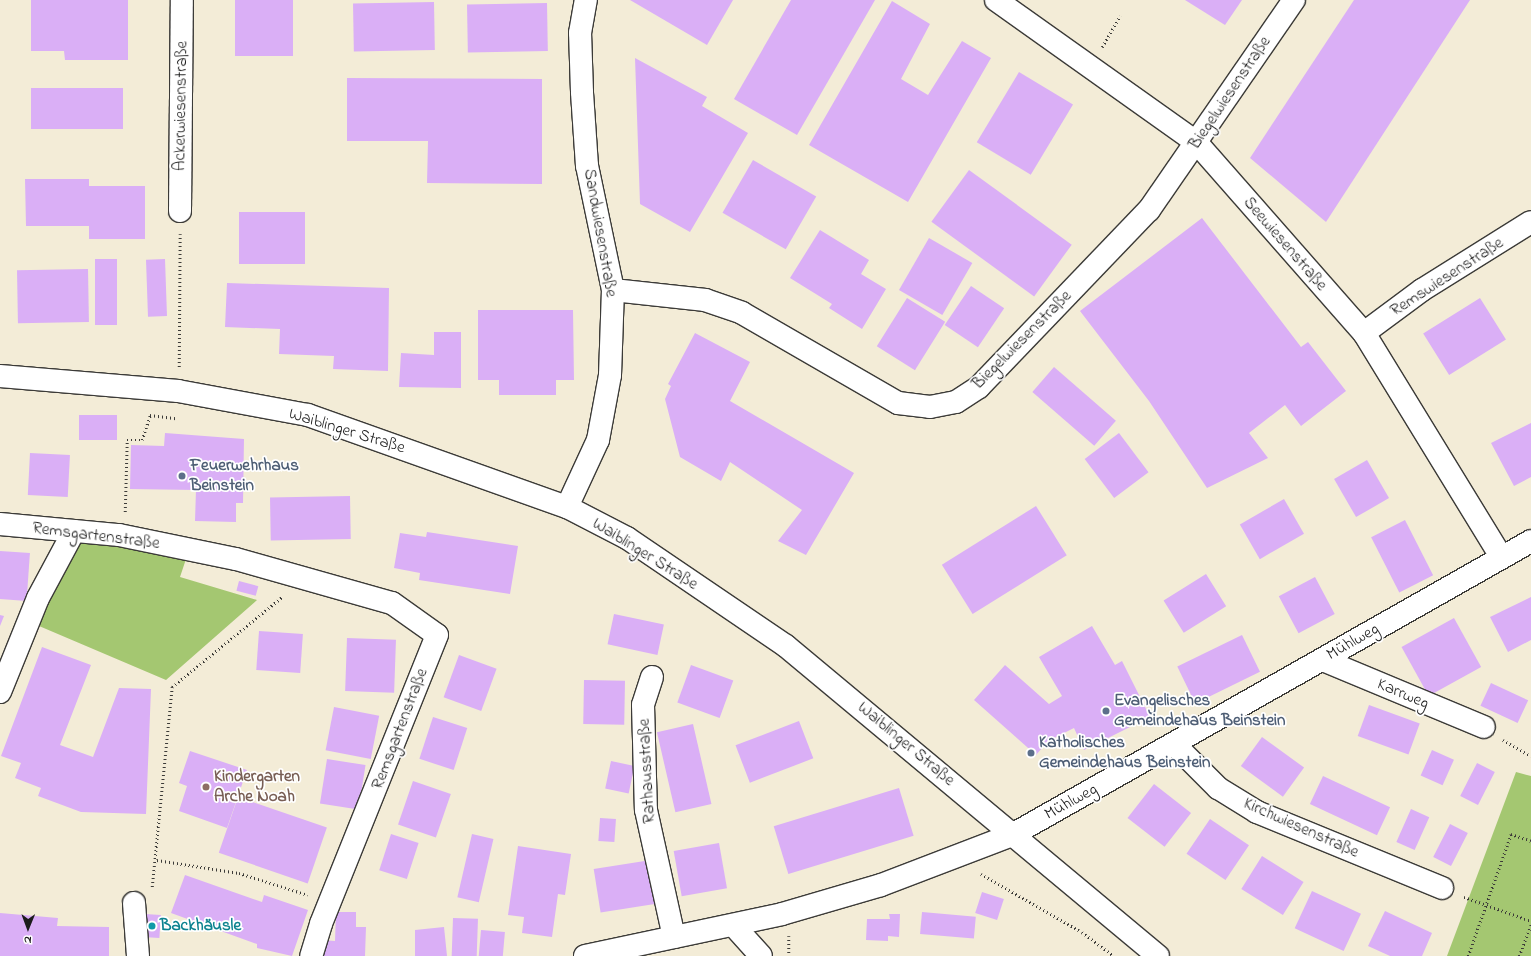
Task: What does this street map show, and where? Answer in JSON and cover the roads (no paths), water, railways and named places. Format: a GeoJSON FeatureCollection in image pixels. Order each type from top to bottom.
{"type":"FeatureCollection","features":[{"type":"Feature","properties":{"kind":"street","name":"Ackerwiesenstraße"},"geometry":{"type":"LineString","coordinates":[[180,212],[182,0]]}},
{"type":"Feature","properties":{"kind":"street","name":"Sandwiesenstraße"},"geometry":{"type":"LineString","coordinates":[[567,507],[598,440],[610,375],[613,290],[587,166],[580,33],[586,0]]}},
{"type":"Feature","properties":{"kind":"street","name":"Seewiesenstraße"},"geometry":{"type":"LineString","coordinates":[[996,0],[1196,142],[1364,333],[1501,557]]}},
{"type":"Feature","properties":{"kind":"street","name":"Biegelwiesenstraße"},"geometry":{"type":"LineString","coordinates":[[613,290],[705,300],[742,314],[898,403],[930,407],[956,402],[980,387],[1149,210],[1294,0]]}},
{"type":"Feature","properties":{"kind":"street","name":"Remswiesenstraße"},"geometry":{"type":"LineString","coordinates":[[1364,333],[1422,290],[1531,222]]}},
{"type":"Feature","properties":{"kind":"street","name":"Waiblinger Straße"},"geometry":{"type":"LineString","coordinates":[[0,376],[178,391],[308,415],[567,507],[627,538],[786,646],[912,747],[1012,835],[1158,956]]}},
{"type":"Feature","properties":{"kind":"street","name":"Remsgartenstraße"},"geometry":{"type":"LineString","coordinates":[[0,524],[125,537],[236,559],[392,603],[437,635],[330,902],[312,956]]}},
{"type":"Feature","properties":{"kind":"street"},"geometry":{"type":"LineString","coordinates":[[0,692],[38,598],[74,531]]}},
{"type":"Feature","properties":{"kind":"street","name":"Mühlweg"},"geometry":{"type":"LineString","coordinates":[[734,926],[881,885],[1012,835],[1175,746],[1531,541]]}},
{"type":"Feature","properties":{"kind":"street","name":"Karrweg"},"geometry":{"type":"LineString","coordinates":[[1323,660],[1484,727]]}},
{"type":"Feature","properties":{"kind":"street","name":"Rathausstraße"},"geometry":{"type":"LineString","coordinates":[[652,677],[643,706],[646,810],[674,937]]}},
{"type":"Feature","properties":{"kind":"street","name":"Kirchwiesenstraße"},"geometry":{"type":"LineString","coordinates":[[1175,746],[1218,788],[1257,812],[1442,888]]}},
{"type":"Feature","properties":{"kind":"street"},"geometry":{"type":"LineString","coordinates":[[134,903],[138,956]]}},
{"type":"Feature","properties":{"kind":"street"},"geometry":{"type":"LineString","coordinates":[[585,956],[734,926],[761,956]]}},
{"type":"Feature","properties":{"kind":"place","name":"Feuerwehrhaus Beinstein"},"geometry":{"type":"Point","coordinates":[182,476]}},
{"type":"Feature","properties":{"kind":"place","name":"Evangelisches Gemeindehaus Beinstein"},"geometry":{"type":"Point","coordinates":[1106,711]}},
{"type":"Feature","properties":{"kind":"place","name":"Katholisches Gemeindehaus Beinstein"},"geometry":{"type":"Point","coordinates":[1031,753]}},
{"type":"Feature","properties":{"kind":"place","name":"Kindergarten Arche Noah"},"geometry":{"type":"Point","coordinates":[206,787]}},
{"type":"Feature","properties":{"kind":"place","name":"Backhäusle"},"geometry":{"type":"Point","coordinates":[152,926]}}]}
